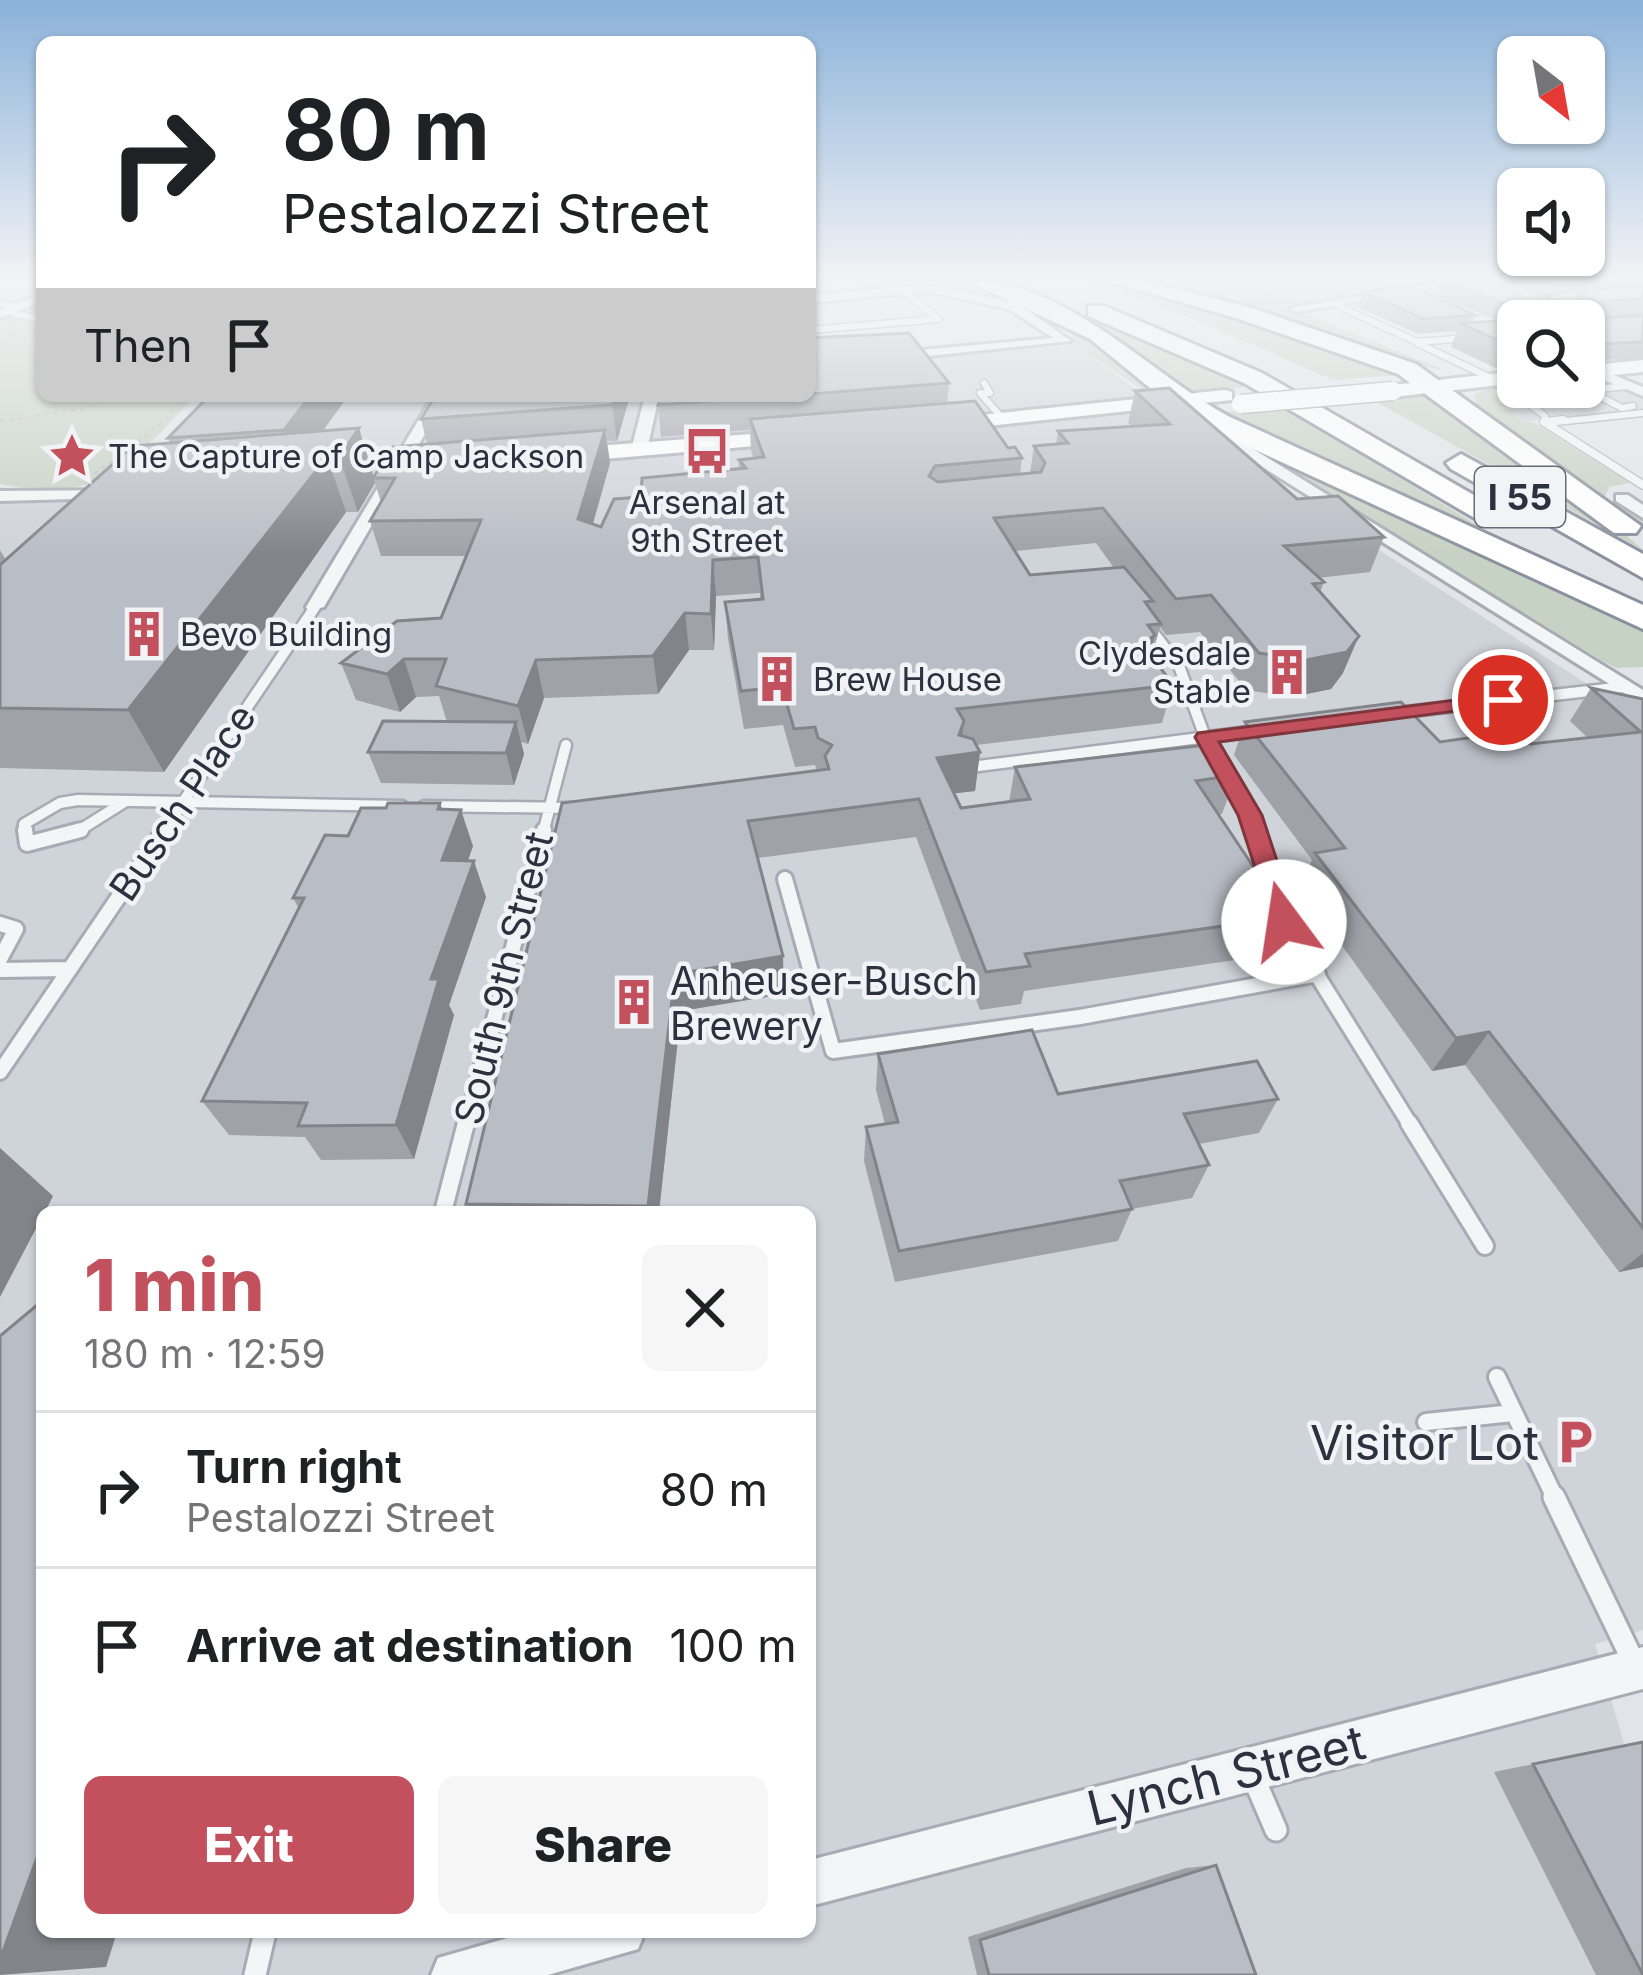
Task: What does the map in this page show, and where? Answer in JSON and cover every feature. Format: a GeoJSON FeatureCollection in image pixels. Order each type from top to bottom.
{"type":"FeatureCollection","features":[{"type":"Feature","properties":{"kind":"highway"},"geometry":{"type":"LineString","coordinates":[[1146,372],[1186,404],[1643,617]]}},
{"type":"Feature","properties":{"kind":"highway","name":"I 55"},"geometry":{"type":"LineString","coordinates":[[1240,372],[1643,606]]}},
{"type":"Feature","properties":{"kind":"highway","name":"I 55"},"geometry":{"type":"LineString","coordinates":[[1290,372],[1388,422],[1643,568]]}},
{"type":"Feature","properties":{"kind":"highway"},"geometry":{"type":"LineString","coordinates":[[1401,372],[1430,384],[1497,387]]}},
{"type":"Feature","properties":{"kind":"highway"},"geometry":{"type":"LineString","coordinates":[[1518,408],[1643,540]]}},
{"type":"Feature","properties":{"kind":"main road"},"geometry":{"type":"LineString","coordinates":[[914,427],[992,424],[1384,387],[1497,387]]}},
{"type":"Feature","properties":{"kind":"main road"},"geometry":{"type":"LineString","coordinates":[[530,458],[822,435]]}},
{"type":"Feature","properties":{"kind":"street"},"geometry":{"type":"LineString","coordinates":[[1605,381],[1643,392]]}},
{"type":"Feature","properties":{"kind":"street","name":"Busch Place"},"geometry":{"type":"LineString","coordinates":[[315,607],[437,402]]}},
{"type":"Feature","properties":{"kind":"street"},"geometry":{"type":"LineString","coordinates":[[639,450],[651,402]]}},
{"type":"Feature","properties":{"kind":"street"},"geometry":{"type":"LineString","coordinates":[[1186,404],[1237,445],[1633,685],[1643,699]]}},
{"type":"Feature","properties":{"kind":"street"},"geometry":{"type":"LineString","coordinates":[[1643,489],[1622,498],[1643,513]]}},
{"type":"Feature","properties":{"kind":"street"},"geometry":{"type":"LineString","coordinates":[[6,497],[134,491]]}},
{"type":"Feature","properties":{"kind":"street"},"geometry":{"type":"LineString","coordinates":[[6,497],[67,513]]}},
{"type":"Feature","properties":{"kind":"street","name":"Lynch Street"},"geometry":{"type":"LineString","coordinates":[[816,1881],[1641,1674]]}},
{"type":"Feature","properties":{"kind":"street"},"geometry":{"type":"LineString","coordinates":[[471,1973],[599,1938]]}},
{"type":"Feature","properties":{"kind":"lane"},"geometry":{"type":"LineString","coordinates":[[984,383],[990,392],[980,393],[992,424]]}},
{"type":"Feature","properties":{"kind":"lane"},"geometry":{"type":"LineString","coordinates":[[1605,392],[1622,407],[1643,409]]}},
{"type":"Feature","properties":{"kind":"lane"},"geometry":{"type":"LineString","coordinates":[[1534,408],[1544,416]]}},
{"type":"Feature","properties":{"kind":"lane"},"geometry":{"type":"LineString","coordinates":[[1643,409],[1544,422],[1643,489]]}},
{"type":"Feature","properties":{"kind":"lane","name":"Busch Place"},"geometry":{"type":"LineString","coordinates":[[0,1072],[315,607]]}},
{"type":"Feature","properties":{"kind":"lane"},"geometry":{"type":"LineString","coordinates":[[1132,608],[1179,666],[1205,737],[1250,815],[1284,922],[1485,1246]]}},
{"type":"Feature","properties":{"kind":"lane"},"geometry":{"type":"LineString","coordinates":[[1385,715],[1633,685]]}},
{"type":"Feature","properties":{"kind":"lane"},"geometry":{"type":"LineString","coordinates":[[963,768],[1273,729]]}},
{"type":"Feature","properties":{"kind":"lane","name":"South 9th Street"},"geometry":{"type":"LineString","coordinates":[[444,1206],[566,745]]}},
{"type":"Feature","properties":{"kind":"lane"},"geometry":{"type":"LineString","coordinates":[[126,801],[77,834],[50,844],[27,844],[22,837],[24,824],[60,803],[126,801],[593,808]]}},
{"type":"Feature","properties":{"kind":"lane"},"geometry":{"type":"LineString","coordinates":[[785,879],[833,1051],[1081,1017],[1318,974]]}},
{"type":"Feature","properties":{"kind":"lane"},"geometry":{"type":"LineString","coordinates":[[0,923],[16,929],[0,958]]}},
{"type":"Feature","properties":{"kind":"lane"},"geometry":{"type":"LineString","coordinates":[[0,970],[69,969]]}},
{"type":"Feature","properties":{"kind":"lane"},"geometry":{"type":"LineString","coordinates":[[1497,1377],[1641,1674]]}},
{"type":"Feature","properties":{"kind":"lane"},"geometry":{"type":"LineString","coordinates":[[1426,1422],[1513,1413]]}},
{"type":"Feature","properties":{"kind":"lane"},"geometry":{"type":"LineString","coordinates":[[1250,1769],[1276,1830]]}},
{"type":"Feature","properties":{"kind":"lane"},"geometry":{"type":"LineString","coordinates":[[255,1975],[264,1938]]}},
{"type":"Feature","properties":{"kind":"path"},"geometry":{"type":"LineString","coordinates":[[0,421],[100,402]]}},
{"type":"Feature","properties":{"kind":"path"},"geometry":{"type":"LineString","coordinates":[[87,476],[164,421],[180,402]]}},
{"type":"Feature","properties":{"kind":"shaded area","name":"Anheuser-Busch Brewery"},"geometry":{"type":"Polygon","coordinates":[[[816,372],[1112,372],[1188,427],[1643,720],[1643,1630],[1595,1644],[1627,1754],[1643,1975],[0,1975],[0,502],[174,474],[241,402],[816,402],[816,372]]]}},
{"type":"Feature","properties":{"kind":"shaded area"},"geometry":{"type":"Polygon","coordinates":[[[1605,385],[1643,398],[1643,412],[1521,422],[1509,408],[1605,408],[1605,385]]]}},
{"type":"Feature","properties":{"kind":"green space"},"geometry":{"type":"Polygon","coordinates":[[[0,372],[36,372],[36,402],[190,402],[132,459],[91,483],[36,489],[0,484],[0,372]]]}},
{"type":"Feature","properties":{"kind":"green space"},"geometry":{"type":"Polygon","coordinates":[[[1116,372],[1144,372],[1161,392],[1150,395],[1116,372]]]}},
{"type":"Feature","properties":{"kind":"green space"},"geometry":{"type":"Polygon","coordinates":[[[1149,372],[1216,372],[1247,387],[1181,391],[1149,372]]]}},
{"type":"Feature","properties":{"kind":"green space"},"geometry":{"type":"Polygon","coordinates":[[[1315,372],[1401,375],[1333,380],[1315,372]]]}},
{"type":"Feature","properties":{"kind":"green space"},"geometry":{"type":"Polygon","coordinates":[[[1491,388],[1497,395],[1497,408],[1509,408],[1521,422],[1533,422],[1630,483],[1609,487],[1605,497],[1643,520],[1643,529],[1477,407],[1474,394],[1491,388]]]}},
{"type":"Feature","properties":{"kind":"green space"},"geometry":{"type":"Polygon","coordinates":[[[1435,393],[1603,515],[1643,550],[1371,399],[1435,393]]]}},
{"type":"Feature","properties":{"kind":"green space"},"geometry":{"type":"Polygon","coordinates":[[[1283,407],[1553,571],[1214,413],[1283,407]]]}},
{"type":"Feature","properties":{"kind":"green space"},"geometry":{"type":"Polygon","coordinates":[[[1235,437],[1297,471],[1643,628],[1643,667],[1616,668],[1604,662],[1235,437]]]}},
{"type":"Feature","properties":{"kind":"building"},"geometry":{"type":"Polygon","coordinates":[[[816,372],[940,372],[949,383],[816,394],[816,372]]]}},
{"type":"Feature","properties":{"kind":"building"},"geometry":{"type":"Polygon","coordinates":[[[1169,388],[1297,499],[1338,496],[1384,537],[1284,546],[1324,582],[1313,584],[1359,636],[1347,652],[1306,660],[1259,653],[1211,595],[1176,599],[1103,508],[994,518],[1030,575],[1124,567],[1153,601],[1145,602],[1161,624],[1148,625],[1155,635],[1143,644],[1173,685],[957,709],[964,721],[959,735],[973,739],[980,752],[937,758],[961,808],[1030,799],[1015,767],[1214,744],[1236,775],[1196,781],[1287,917],[1025,954],[1030,966],[986,972],[919,799],[748,821],[783,956],[675,974],[648,1206],[466,1204],[562,803],[829,769],[825,756],[832,745],[818,738],[815,727],[794,729],[782,687],[741,691],[725,602],[763,599],[758,557],[713,560],[711,614],[685,613],[653,656],[536,660],[518,706],[436,686],[446,659],[404,659],[387,674],[341,663],[397,621],[441,618],[481,520],[370,521],[395,478],[373,478],[393,447],[605,430],[578,519],[601,527],[614,499],[641,497],[642,478],[746,468],[739,460],[764,457],[750,419],[975,401],[1008,448],[1015,447],[1022,458],[935,466],[929,476],[938,482],[1041,472],[1045,463],[1034,446],[1068,443],[1058,431],[1170,424],[1135,391],[1169,388]]]}},
{"type":"Feature","properties":{"kind":"building"},"geometry":{"type":"Polygon","coordinates":[[[203,402],[305,402],[284,430],[168,438],[203,402]]]}},
{"type":"Feature","properties":{"kind":"building"},"geometry":{"type":"Polygon","coordinates":[[[431,402],[613,402],[612,405],[421,419],[431,402]]]}},
{"type":"Feature","properties":{"kind":"building"},"geometry":{"type":"Polygon","coordinates":[[[359,428],[339,457],[327,457],[128,710],[0,708],[0,565],[133,446],[359,428]]]}},
{"type":"Feature","properties":{"kind":"building"},"geometry":{"type":"Polygon","coordinates":[[[1591,688],[1643,699],[1643,1228],[1489,1032],[1456,1038],[1315,853],[1345,848],[1245,722],[1401,702],[1440,742],[1516,731],[1530,744],[1641,732],[1591,688]]]}},
{"type":"Feature","properties":{"kind":"building"},"geometry":{"type":"Polygon","coordinates":[[[383,721],[516,722],[506,753],[368,752],[383,721]]]}},
{"type":"Feature","properties":{"kind":"building"},"geometry":{"type":"Polygon","coordinates":[[[388,803],[440,803],[438,809],[461,810],[442,860],[474,861],[431,979],[439,979],[396,1125],[298,1126],[307,1103],[202,1101],[304,898],[293,898],[325,835],[348,836],[361,808],[386,808],[388,803]]]}},
{"type":"Feature","properties":{"kind":"building"},"geometry":{"type":"Polygon","coordinates":[[[1032,1030],[1058,1094],[1257,1061],[1278,1099],[1184,1114],[1209,1165],[1120,1181],[1132,1209],[899,1251],[866,1127],[898,1122],[878,1054],[1032,1030]]]}},
{"type":"Feature","properties":{"kind":"building"},"geometry":{"type":"Polygon","coordinates":[[[36,1306],[36,1861],[0,1960],[0,1336],[36,1306]]]}},
{"type":"Feature","properties":{"kind":"building"},"geometry":{"type":"Polygon","coordinates":[[[1643,1742],[1643,1975],[1533,1764],[1643,1742]]]}},
{"type":"Feature","properties":{"kind":"building"},"geometry":{"type":"Polygon","coordinates":[[[1216,1865],[1256,1975],[989,1975],[980,1940],[1216,1865]]]}},
{"type":"Feature","properties":{"kind":"place","name":"Arsenal at 9th Street"},"geometry":{"type":"Point","coordinates":[707,451]}},
{"type":"Feature","properties":{"kind":"place","name":"The Capture of Camp Jackson"},"geometry":{"type":"Point","coordinates":[72,456]}},
{"type":"Feature","properties":{"kind":"place","name":"Bevo Building"},"geometry":{"type":"Point","coordinates":[144,634]}},
{"type":"Feature","properties":{"kind":"place","name":"Clydesdale Stable"},"geometry":{"type":"Point","coordinates":[1287,672]}},
{"type":"Feature","properties":{"kind":"place","name":"Brew House"},"geometry":{"type":"Point","coordinates":[777,679]}},
{"type":"Feature","properties":{"kind":"place","name":"Anheuser-Busch Brewery"},"geometry":{"type":"Point","coordinates":[634,1002]}},
{"type":"Feature","properties":{"kind":"place","name":"Visitor Lot"},"geometry":{"type":"Point","coordinates":[1575,1442]}},
{"type":"Feature","properties":{"kind":"route"},"geometry":{"type":"LineString","coordinates":[[1284,922],[1272,871],[1250,815],[1205,737],[1503,700]]}}]}
